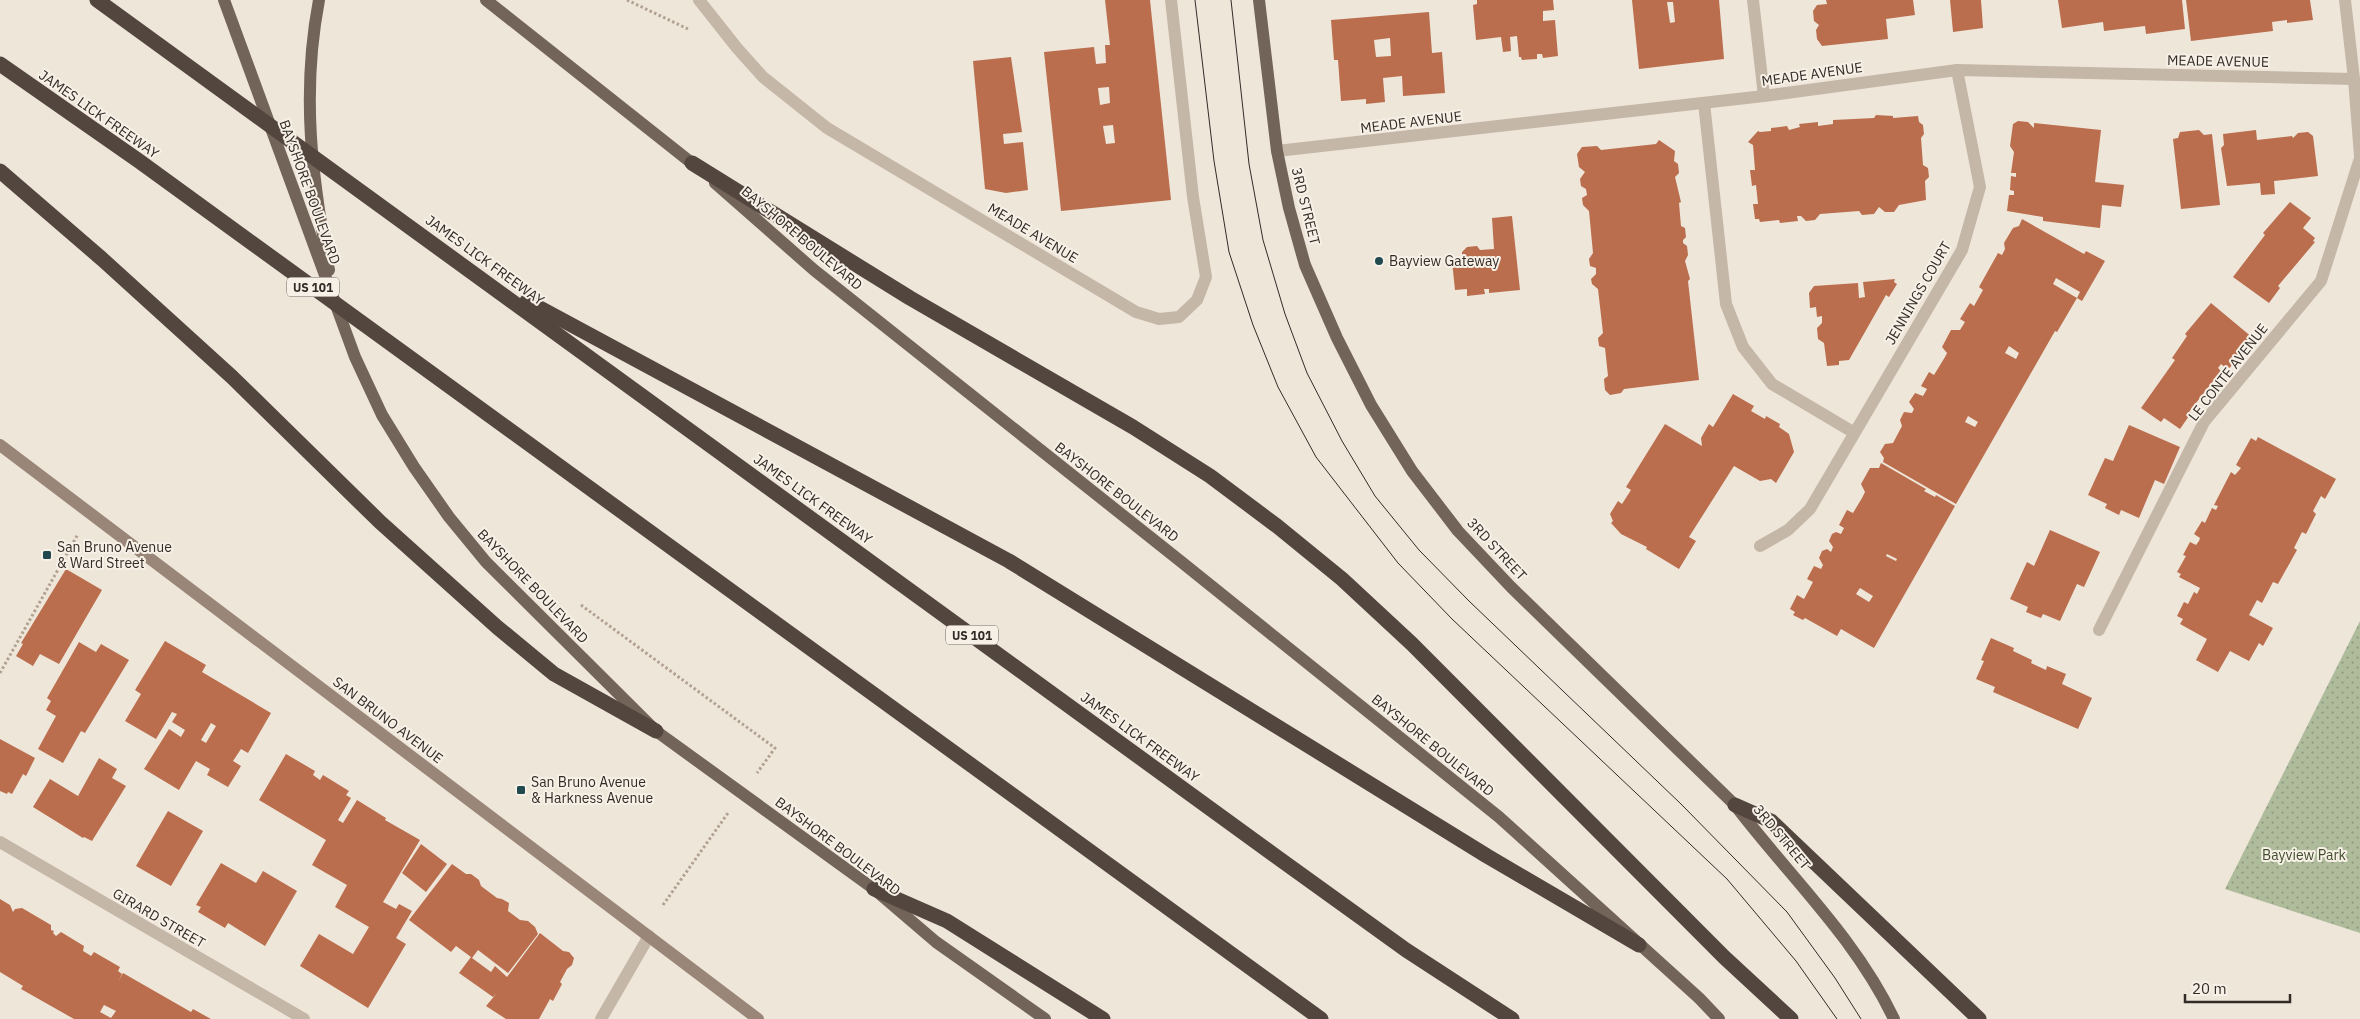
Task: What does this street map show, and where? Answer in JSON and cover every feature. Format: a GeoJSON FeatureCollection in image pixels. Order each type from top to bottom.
{"type":"FeatureCollection","features":[{"type":"Feature","properties":{"kind":"highway","name":"JAMES LICK FREEWAY"},"geometry":{"type":"LineString","coordinates":[[101,2],[1312,883],[1406,950],[1512,1019]]}},
{"type":"Feature","properties":{"kind":"highway","name":"JAMES LICK FREEWAY"},"geometry":{"type":"LineString","coordinates":[[0,64],[138,161],[1321,1019]]}},
{"type":"Feature","properties":{"kind":"highway"},"geometry":{"type":"LineString","coordinates":[[692,163],[910,298],[1133,427],[1210,476],[1277,526],[1342,579],[1412,644],[1724,957],[1791,1019]]}},
{"type":"Feature","properties":{"kind":"highway"},"geometry":{"type":"LineString","coordinates":[[0,172],[102,259],[232,376],[387,528],[497,627],[554,674],[656,731]]}},
{"type":"Feature","properties":{"kind":"highway"},"geometry":{"type":"LineString","coordinates":[[477,274],[1009,561],[1487,856],[1639,944]]}},
{"type":"Feature","properties":{"kind":"highway"},"geometry":{"type":"LineString","coordinates":[[1735,805],[1771,821],[1979,1019]]}},
{"type":"Feature","properties":{"kind":"highway"},"geometry":{"type":"LineString","coordinates":[[874,889],[948,921],[1103,1019]]}},
{"type":"Feature","properties":{"kind":"main road","name":"BAYSHORE BOULEVARD"},"geometry":{"type":"LineString","coordinates":[[224,0],[355,358],[382,415],[414,467],[449,517],[486,562],[656,731],[874,889],[936,942],[1046,1019]]}},
{"type":"Feature","properties":{"kind":"main road"},"geometry":{"type":"LineString","coordinates":[[319,0],[314,24],[308,110],[315,193],[331,279],[355,358]]}},
{"type":"Feature","properties":{"kind":"main road","name":"BAYSHORE BOULEVARD"},"geometry":{"type":"LineString","coordinates":[[486,0],[692,163],[814,270],[1179,560],[1499,818],[1719,1019]]}},
{"type":"Feature","properties":{"kind":"main road","name":"3RD STREET"},"geometry":{"type":"LineString","coordinates":[[1258,0],[1277,152],[1305,265],[1337,338],[1371,405],[1412,471],[1458,531],[1511,587],[1735,805],[1758,835],[1810,893],[1853,949],[1893,1016]]}},
{"type":"Feature","properties":{"kind":"main road","name":"SAN BRUNO AVENUE"},"geometry":{"type":"LineString","coordinates":[[0,445],[758,1019]]}},
{"type":"Feature","properties":{"kind":"street","name":"MEADE AVENUE"},"geometry":{"type":"LineString","coordinates":[[699,0],[737,48],[763,76],[827,128],[1136,312],[1158,319],[1179,317],[1196,300],[1206,277],[1193,197],[1171,0]]}},
{"type":"Feature","properties":{"kind":"street"},"geometry":{"type":"LineString","coordinates":[[1753,0],[1764,96]]}},
{"type":"Feature","properties":{"kind":"street","name":"LE CONTE AVENUE"},"geometry":{"type":"LineString","coordinates":[[2099,630],[2204,422],[2321,281],[2360,157],[2345,0]]}},
{"type":"Feature","properties":{"kind":"street","name":"MEADE AVENUE"},"geometry":{"type":"LineString","coordinates":[[1277,152],[1764,96],[1957,70],[2354,79]]}},
{"type":"Feature","properties":{"kind":"street","name":"JENNINGS COURT"},"geometry":{"type":"LineString","coordinates":[[1760,546],[1788,530],[1810,509],[1962,250],[1980,187],[1957,70]]}},
{"type":"Feature","properties":{"kind":"street"},"geometry":{"type":"LineString","coordinates":[[1704,103],[1726,304],[1743,347],[1772,384],[1854,432]]}},
{"type":"Feature","properties":{"kind":"street","name":"GIRARD STREET"},"geometry":{"type":"LineString","coordinates":[[0,842],[304,1019]]}},
{"type":"Feature","properties":{"kind":"street"},"geometry":{"type":"LineString","coordinates":[[601,1019],[649,936]]}},
{"type":"Feature","properties":{"kind":"path"},"geometry":{"type":"LineString","coordinates":[[627,0],[688,29],[710,14]]}},
{"type":"Feature","properties":{"kind":"path"},"geometry":{"type":"LineString","coordinates":[[0,673],[90,512]]}},
{"type":"Feature","properties":{"kind":"path"},"geometry":{"type":"LineString","coordinates":[[581,605],[775,748]]}},
{"type":"Feature","properties":{"kind":"path"},"geometry":{"type":"LineString","coordinates":[[663,905],[680,880]]}},
{"type":"Feature","properties":{"kind":"green space","name":"Bayview Park"},"geometry":{"type":"Polygon","coordinates":[[[2360,621],[2360,933],[2225,889],[2360,621]]]}},
{"type":"Feature","properties":{"kind":"building"},"geometry":{"type":"Polygon","coordinates":[[[1105,0],[1150,0],[1171,200],[1061,211],[1044,52],[1094,47],[1096,64],[1106,63],[1105,45],[1110,45],[1105,0]],[[1109,87],[1098,88],[1100,105],[1110,103],[1109,87]],[[1113,125],[1103,126],[1106,144],[1115,143],[1113,125]]]}},
{"type":"Feature","properties":{"kind":"building"},"geometry":{"type":"Polygon","coordinates":[[[1477,0],[1553,0],[1554,10],[1543,11],[1543,21],[1555,20],[1558,56],[1543,58],[1542,54],[1537,54],[1537,59],[1522,60],[1519,57],[1517,36],[1510,37],[1511,51],[1503,52],[1501,37],[1476,40],[1473,5],[1477,4],[1477,0]]]}},
{"type":"Feature","properties":{"kind":"building"},"geometry":{"type":"Polygon","coordinates":[[[1632,0],[1719,0],[1724,59],[1639,69],[1632,0]],[[1667,2],[1670,23],[1675,22],[1673,2],[1667,2]]]}},
{"type":"Feature","properties":{"kind":"building"},"geometry":{"type":"Polygon","coordinates":[[[1826,0],[1913,0],[1915,15],[1886,19],[1888,39],[1822,46],[1817,39],[1816,30],[1819,25],[1814,21],[1813,11],[1817,5],[1827,4],[1826,0]]]}},
{"type":"Feature","properties":{"kind":"building"},"geometry":{"type":"Polygon","coordinates":[[[1950,0],[1981,0],[1983,28],[1953,32],[1950,0]]]}},
{"type":"Feature","properties":{"kind":"building"},"geometry":{"type":"Polygon","coordinates":[[[2058,0],[2182,0],[2185,29],[2146,34],[2145,26],[2104,31],[2103,22],[2062,28],[2058,0]]]}},
{"type":"Feature","properties":{"kind":"building"},"geometry":{"type":"Polygon","coordinates":[[[2186,0],[2310,0],[2313,20],[2287,23],[2287,20],[2272,22],[2273,31],[2191,41],[2186,0]]]}},
{"type":"Feature","properties":{"kind":"building"},"geometry":{"type":"Polygon","coordinates":[[[1429,12],[1432,53],[1442,52],[1445,93],[1403,96],[1402,76],[1383,78],[1385,102],[1366,104],[1366,99],[1341,101],[1338,60],[1334,60],[1331,20],[1429,12]],[[1390,38],[1374,40],[1376,57],[1391,56],[1390,38]]]}},
{"type":"Feature","properties":{"kind":"building"},"geometry":{"type":"Polygon","coordinates":[[[1011,57],[1022,132],[1003,134],[1004,144],[1023,142],[1028,190],[1006,193],[985,189],[973,61],[1011,57]]]}},
{"type":"Feature","properties":{"kind":"building"},"geometry":{"type":"Polygon","coordinates":[[[1876,115],[1893,116],[1893,118],[1918,116],[1919,122],[1923,125],[1924,134],[1921,138],[1923,165],[1928,168],[1929,177],[1925,181],[1926,200],[1899,205],[1894,212],[1885,212],[1879,207],[1874,214],[1862,215],[1859,211],[1820,214],[1815,220],[1806,221],[1801,216],[1797,216],[1798,221],[1780,223],[1779,220],[1760,222],[1759,219],[1755,219],[1753,204],[1758,204],[1756,185],[1752,186],[1750,170],[1755,170],[1753,145],[1748,142],[1758,131],[1771,131],[1771,128],[1787,126],[1789,130],[1800,127],[1799,124],[1818,122],[1818,126],[1833,124],[1833,120],[1874,118],[1876,115]]]}},
{"type":"Feature","properties":{"kind":"building"},"geometry":{"type":"Polygon","coordinates":[[[2018,121],[2028,122],[2034,128],[2034,123],[2101,130],[2095,182],[2124,185],[2121,207],[2102,205],[2100,228],[2043,221],[2043,217],[2007,211],[2009,195],[2014,195],[2014,191],[2010,190],[2011,176],[2016,177],[2016,173],[2011,173],[2014,152],[2010,146],[2013,124],[2018,121]]]}},
{"type":"Feature","properties":{"kind":"building"},"geometry":{"type":"Polygon","coordinates":[[[2199,130],[2204,135],[2212,134],[2220,205],[2181,209],[2173,139],[2178,138],[2180,132],[2199,130]]]}},
{"type":"Feature","properties":{"kind":"building"},"geometry":{"type":"Polygon","coordinates":[[[2256,130],[2257,140],[2292,136],[2293,138],[2298,133],[2308,132],[2313,136],[2318,176],[2274,181],[2275,194],[2261,195],[2260,183],[2227,186],[2221,148],[2224,145],[2223,134],[2256,130]]]}},
{"type":"Feature","properties":{"kind":"building"},"geometry":{"type":"Polygon","coordinates":[[[1659,140],[1675,151],[1674,161],[1678,164],[1679,173],[1675,177],[1681,202],[1679,203],[1681,226],[1685,228],[1686,237],[1683,243],[1687,246],[1688,255],[1685,261],[1690,279],[1688,281],[1699,380],[1624,389],[1621,393],[1610,395],[1605,390],[1604,379],[1608,376],[1605,348],[1599,346],[1598,338],[1603,333],[1598,289],[1592,284],[1591,279],[1596,274],[1596,268],[1590,266],[1589,259],[1593,253],[1589,211],[1583,205],[1582,198],[1587,195],[1586,189],[1581,186],[1580,179],[1585,172],[1579,167],[1577,154],[1582,147],[1597,146],[1601,150],[1656,144],[1659,140]]]}},
{"type":"Feature","properties":{"kind":"building"},"geometry":{"type":"Polygon","coordinates":[[[2290,202],[2311,218],[2303,228],[2315,238],[2313,241],[2315,242],[2278,286],[2280,288],[2269,303],[2233,277],[2265,235],[2263,233],[2290,202]]]}},
{"type":"Feature","properties":{"kind":"building"},"geometry":{"type":"Polygon","coordinates":[[[1512,216],[1520,290],[1489,293],[1489,289],[1484,289],[1485,294],[1467,296],[1467,289],[1455,290],[1452,261],[1462,260],[1462,252],[1467,247],[1477,246],[1480,250],[1494,249],[1492,218],[1512,216]]]}},
{"type":"Feature","properties":{"kind":"building"},"geometry":{"type":"Polygon","coordinates":[[[2022,219],[2084,254],[2086,251],[2105,261],[2082,301],[2077,298],[2057,332],[2055,331],[1956,504],[1883,462],[1884,458],[1880,452],[1885,444],[1893,443],[1902,426],[1900,420],[1904,412],[1912,413],[1914,409],[1909,402],[1915,393],[1923,396],[1927,389],[1921,386],[1929,372],[1934,375],[1945,357],[1947,353],[1942,347],[1951,330],[1960,330],[1965,322],[1960,319],[1970,303],[1974,306],[1983,290],[1979,287],[1998,253],[2002,255],[2005,249],[2004,243],[2013,228],[2019,226],[2022,219]],[[2056,278],[2053,284],[2077,298],[2080,292],[2056,278]],[[2009,346],[2005,353],[2016,359],[2019,353],[2009,346]],[[1968,416],[1965,422],[1975,427],[1978,422],[1968,416]]]}},
{"type":"Feature","properties":{"kind":"building"},"geometry":{"type":"Polygon","coordinates":[[[1895,279],[1894,282],[1897,284],[1889,297],[1886,295],[1849,360],[1839,361],[1839,365],[1827,366],[1824,343],[1818,339],[1817,328],[1822,323],[1822,316],[1817,317],[1816,307],[1810,308],[1809,293],[1814,286],[1858,283],[1859,298],[1865,297],[1863,282],[1895,279]]]}},
{"type":"Feature","properties":{"kind":"building"},"geometry":{"type":"Polygon","coordinates":[[[2211,303],[2253,338],[2228,370],[2221,364],[2218,368],[2221,371],[2189,412],[2191,413],[2180,429],[2164,418],[2161,422],[2141,408],[2175,360],[2172,358],[2187,336],[2185,334],[2211,303]]]}},
{"type":"Feature","properties":{"kind":"building"},"geometry":{"type":"Polygon","coordinates":[[[1733,394],[1754,406],[1751,411],[1765,419],[1766,416],[1780,424],[1779,427],[1789,434],[1794,452],[1776,483],[1771,479],[1760,481],[1734,466],[1689,537],[1696,541],[1679,569],[1646,549],[1647,547],[1621,534],[1611,523],[1613,521],[1610,514],[1618,501],[1622,504],[1631,490],[1626,487],[1665,424],[1702,446],[1701,438],[1709,424],[1713,427],[1733,394]]]}},
{"type":"Feature","properties":{"kind":"building"},"geometry":{"type":"Polygon","coordinates":[[[2129,425],[2180,447],[2164,484],[2155,480],[2139,518],[2121,510],[2119,515],[2105,508],[2107,504],[2088,495],[2105,458],[2113,461],[2129,425]]]}},
{"type":"Feature","properties":{"kind":"building"},"geometry":{"type":"Polygon","coordinates":[[[2258,437],[2336,479],[2325,499],[2321,496],[2313,511],[2316,514],[2306,534],[2302,532],[2294,548],[2297,550],[2278,584],[2273,582],[2262,603],[2257,600],[2249,615],[2273,628],[2263,646],[2259,643],[2249,661],[2230,651],[2218,672],[2196,660],[2207,639],[2180,624],[2183,619],[2177,616],[2184,602],[2188,604],[2194,592],[2197,594],[2200,588],[2179,577],[2181,574],[2177,572],[2186,556],[2183,555],[2190,542],[2196,545],[2199,541],[2200,538],[2194,534],[2202,521],[2205,523],[2212,508],[2216,510],[2218,506],[2214,505],[2231,472],[2235,475],[2241,468],[2236,465],[2251,438],[2256,441],[2258,437]]]}},
{"type":"Feature","properties":{"kind":"building"},"geometry":{"type":"Polygon","coordinates":[[[1881,463],[1926,489],[1924,491],[1935,497],[1936,495],[1955,506],[1874,648],[1841,629],[1837,636],[1805,618],[1803,620],[1793,615],[1795,612],[1790,609],[1797,595],[1804,599],[1813,582],[1807,579],[1814,566],[1821,569],[1823,565],[1819,558],[1822,551],[1827,549],[1831,552],[1833,547],[1829,541],[1832,534],[1836,532],[1841,534],[1844,528],[1839,525],[1847,510],[1853,513],[1862,498],[1865,492],[1861,484],[1870,468],[1879,468],[1881,463]],[[1887,554],[1886,556],[1896,561],[1897,559],[1887,554]],[[1860,588],[1856,594],[1869,602],[1873,596],[1860,588]]]}},
{"type":"Feature","properties":{"kind":"building"},"geometry":{"type":"Polygon","coordinates":[[[2050,530],[2100,552],[2084,587],[2077,584],[2060,621],[2043,614],[2041,618],[2026,612],[2028,607],[2010,599],[2027,562],[2034,566],[2050,530]]]}},
{"type":"Feature","properties":{"kind":"building"},"geometry":{"type":"Polygon","coordinates":[[[66,569],[102,590],[59,664],[40,654],[33,666],[16,656],[23,644],[21,643],[66,569]]]}},
{"type":"Feature","properties":{"kind":"building"},"geometry":{"type":"Polygon","coordinates":[[[1991,638],[2014,648],[2013,651],[2032,660],[2031,663],[2046,670],[2047,666],[2066,674],[2062,684],[2092,698],[2078,729],[1993,692],[1995,687],[1976,679],[1984,661],[1981,660],[1991,638]]]}},
{"type":"Feature","properties":{"kind":"building"},"geometry":{"type":"Polygon","coordinates":[[[165,641],[206,665],[202,672],[271,713],[248,753],[241,749],[233,761],[241,766],[228,787],[207,775],[210,769],[196,761],[179,790],[144,769],[169,729],[181,737],[185,730],[172,722],[177,714],[172,712],[156,739],[125,721],[141,694],[135,690],[165,641]],[[211,723],[201,740],[206,743],[216,726],[211,723]]]}},
{"type":"Feature","properties":{"kind":"building"},"geometry":{"type":"Polygon","coordinates":[[[79,642],[96,652],[101,644],[129,660],[85,733],[81,731],[63,763],[38,749],[56,716],[46,710],[51,701],[47,698],[79,642]]]}},
{"type":"Feature","properties":{"kind":"building"},"geometry":{"type":"Polygon","coordinates":[[[0,739],[35,758],[26,776],[23,774],[12,794],[0,791],[0,739]]]}},
{"type":"Feature","properties":{"kind":"building"},"geometry":{"type":"Polygon","coordinates":[[[286,754],[315,771],[313,775],[320,780],[323,775],[349,791],[346,795],[351,798],[338,820],[343,823],[357,800],[386,818],[385,820],[420,840],[383,902],[396,909],[399,904],[412,911],[396,938],[406,944],[368,1008],[300,966],[319,934],[353,954],[369,927],[335,907],[347,885],[312,865],[326,840],[259,800],[286,754]]]}},
{"type":"Feature","properties":{"kind":"building"},"geometry":{"type":"Polygon","coordinates":[[[99,758],[117,769],[112,778],[126,786],[92,841],[83,838],[33,807],[50,779],[78,796],[99,758]]]}},
{"type":"Feature","properties":{"kind":"building"},"geometry":{"type":"Polygon","coordinates":[[[168,811],[203,831],[171,886],[136,866],[168,811]]]}},
{"type":"Feature","properties":{"kind":"building"},"geometry":{"type":"Polygon","coordinates":[[[421,844],[447,864],[426,892],[402,873],[421,844]]]}},
{"type":"Feature","properties":{"kind":"building"},"geometry":{"type":"Polygon","coordinates":[[[221,863],[256,883],[263,871],[297,891],[265,946],[228,923],[225,928],[198,912],[201,907],[196,905],[221,863]]]}},
{"type":"Feature","properties":{"kind":"building"},"geometry":{"type":"Polygon","coordinates":[[[452,864],[479,880],[481,886],[497,898],[509,903],[508,911],[520,920],[528,921],[535,927],[538,934],[508,973],[478,950],[472,958],[491,972],[495,966],[507,977],[540,933],[563,951],[569,952],[574,958],[572,965],[567,969],[560,982],[562,984],[553,1001],[550,999],[539,1019],[506,1019],[486,1006],[497,993],[493,997],[459,973],[471,957],[456,946],[451,952],[409,920],[452,864]]]}},
{"type":"Feature","properties":{"kind":"building"},"geometry":{"type":"Polygon","coordinates":[[[0,899],[10,905],[13,912],[15,909],[22,908],[51,925],[51,930],[54,931],[53,933],[56,936],[61,932],[84,946],[83,951],[91,956],[94,952],[120,967],[118,971],[122,974],[118,982],[123,973],[191,1012],[193,1009],[211,1019],[74,1019],[21,989],[23,986],[0,972],[0,899]],[[104,1005],[100,1012],[111,1018],[116,1011],[104,1005]]]}},
{"type":"Feature","properties":{"kind":"tram line"},"geometry":{"type":"LineString","coordinates":[[1195,0],[1214,161],[1229,252],[1253,325],[1278,387],[1316,457],[1398,563],[1452,619],[1727,879],[1796,961],[1837,1019]]}},
{"type":"Feature","properties":{"kind":"tram line"},"geometry":{"type":"LineString","coordinates":[[1231,0],[1249,164],[1263,240],[1285,314],[1307,373],[1342,441],[1375,496],[1419,550],[1469,601],[1681,804],[1787,912],[1835,978],[1861,1019]]}},
{"type":"Feature","properties":{"kind":"place","name":"Bayview Gateway"},"geometry":{"type":"Point","coordinates":[1379,261]}},
{"type":"Feature","properties":{"kind":"place","name":"San Bruno Avenue & Ward Street"},"geometry":{"type":"Point","coordinates":[47,555]}},
{"type":"Feature","properties":{"kind":"place","name":"San Bruno Avenue & Harkness Avenue"},"geometry":{"type":"Point","coordinates":[521,790]}}]}
